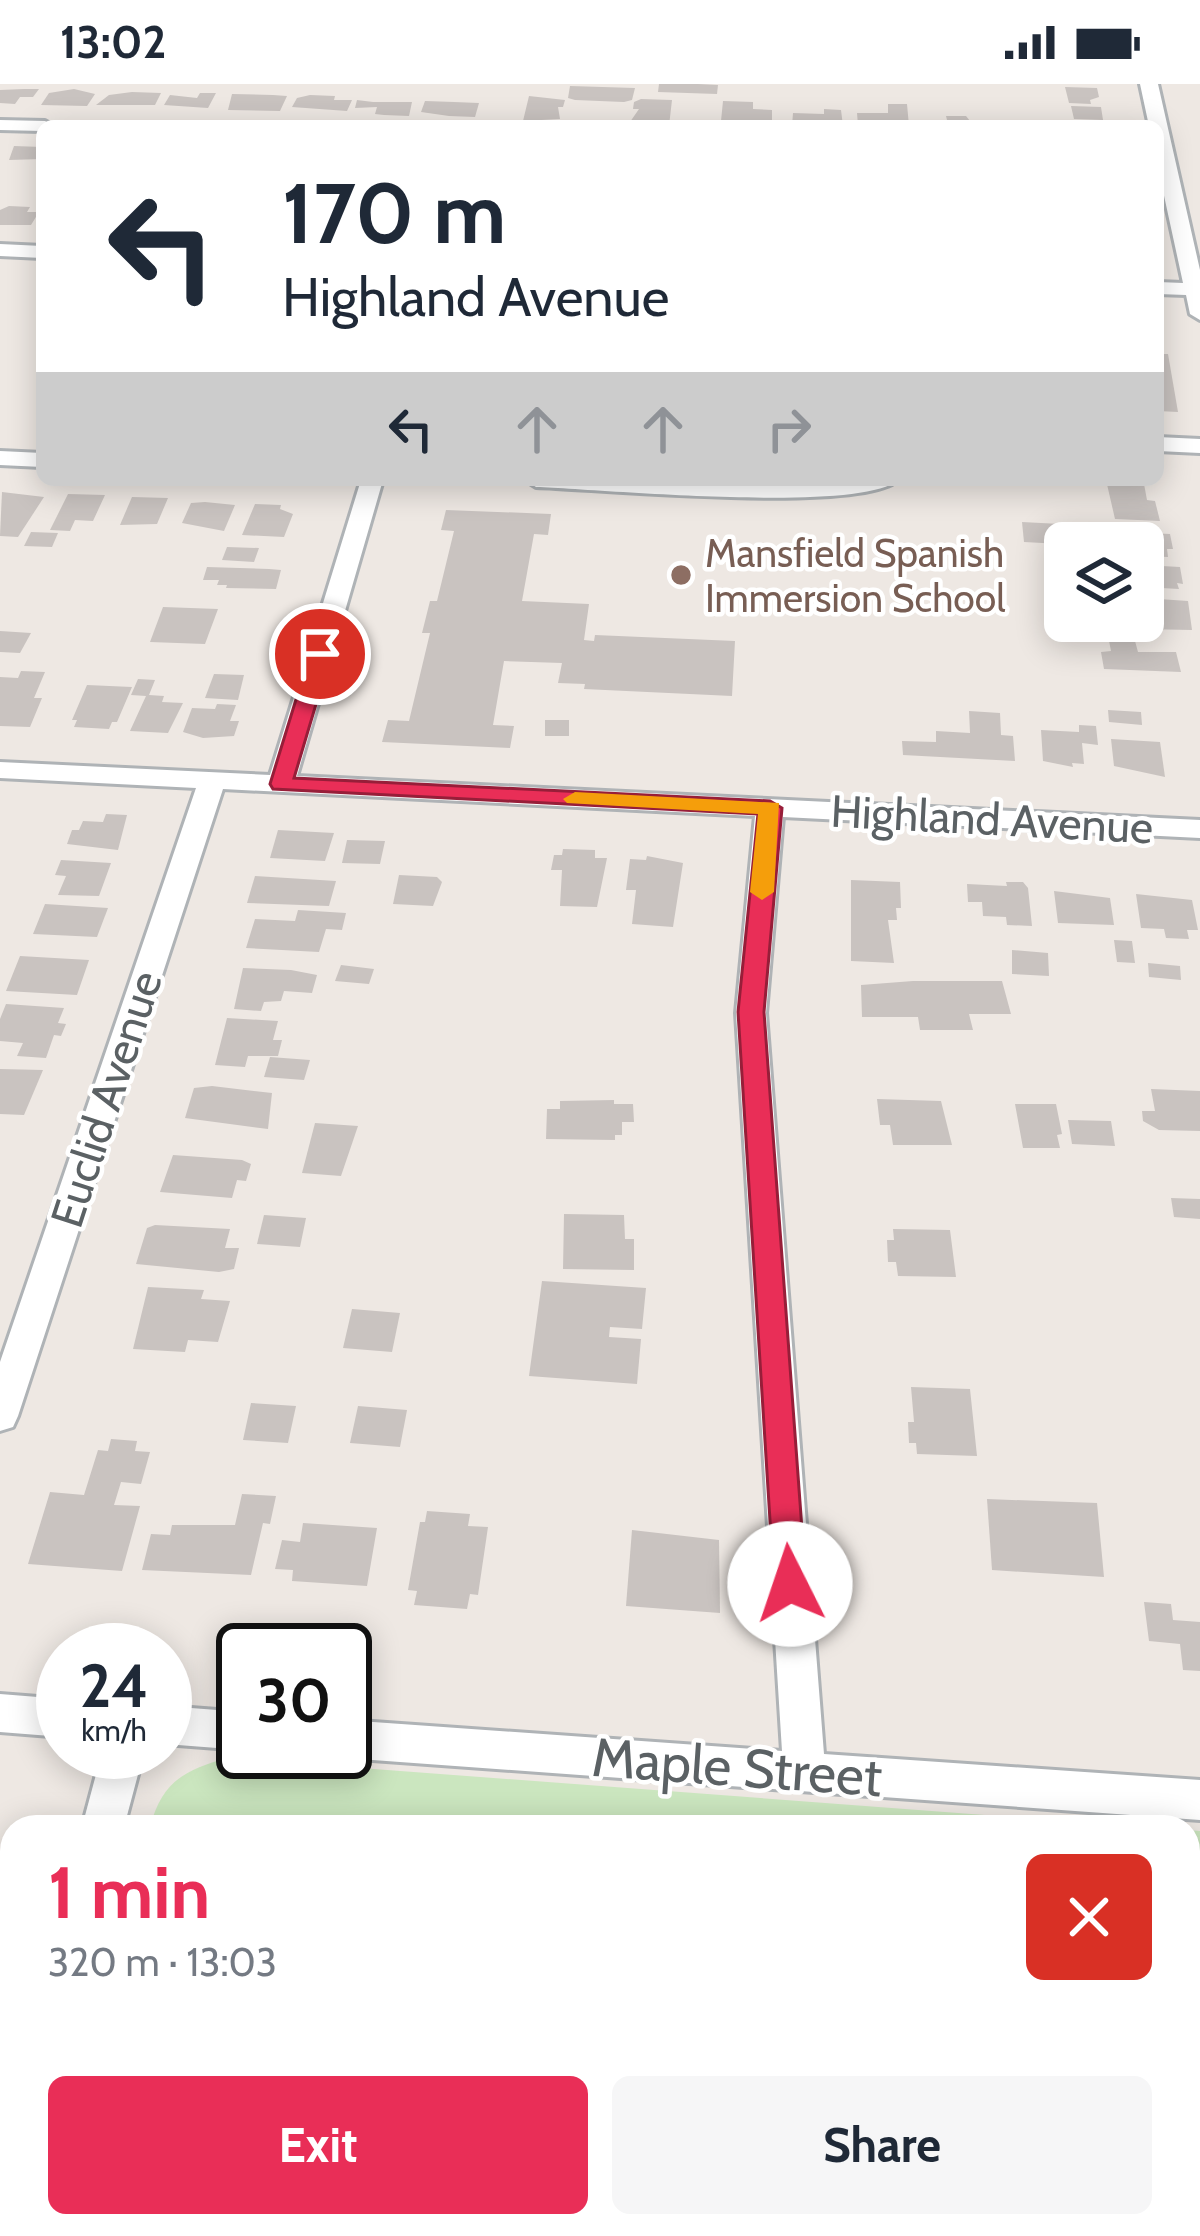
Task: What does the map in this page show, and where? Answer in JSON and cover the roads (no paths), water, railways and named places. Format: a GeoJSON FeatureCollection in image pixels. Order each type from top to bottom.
{"type":"FeatureCollection","features":[{"type":"Feature","properties":{"kind":"street"},"geometry":{"type":"LineString","coordinates":[[1149,84],[1157,120]]}},
{"type":"Feature","properties":{"kind":"street"},"geometry":{"type":"LineString","coordinates":[[0,124],[36,126]]}},
{"type":"Feature","properties":{"kind":"street"},"geometry":{"type":"LineString","coordinates":[[1164,171],[1200,314]]}},
{"type":"Feature","properties":{"kind":"street"},"geometry":{"type":"LineString","coordinates":[[0,250],[36,252]]}},
{"type":"Feature","properties":{"kind":"street"},"geometry":{"type":"LineString","coordinates":[[1164,288],[1194,290]]}},
{"type":"Feature","properties":{"kind":"street"},"geometry":{"type":"LineString","coordinates":[[1164,444],[1200,446]]}},
{"type":"Feature","properties":{"kind":"street"},"geometry":{"type":"LineString","coordinates":[[0,458],[36,460]]}},
{"type":"Feature","properties":{"kind":"street"},"geometry":{"type":"LineString","coordinates":[[281,784],[370,486]]}},
{"type":"Feature","properties":{"kind":"street"},"geometry":{"type":"LineString","coordinates":[[688,486],[814,491],[847,486]]}},
{"type":"Feature","properties":{"kind":"street"},"geometry":{"type":"LineString","coordinates":[[0,770],[212,781]]}},
{"type":"Feature","properties":{"kind":"street","name":"Highland Avenue"},"geometry":{"type":"LineString","coordinates":[[212,781],[1200,829]]}},
{"type":"Feature","properties":{"kind":"street","name":"Euclid Avenue"},"geometry":{"type":"LineString","coordinates":[[0,1416],[212,781]]}},
{"type":"Feature","properties":{"kind":"street"},"geometry":{"type":"LineString","coordinates":[[770,808],[751,1012],[804,1772]]}},
{"type":"Feature","properties":{"kind":"street"},"geometry":{"type":"LineString","coordinates":[[0,1713],[36,1716]]}},
{"type":"Feature","properties":{"kind":"street","name":"Maple Street"},"geometry":{"type":"LineString","coordinates":[[372,1740],[1200,1800]]}},
{"type":"Feature","properties":{"kind":"street"},"geometry":{"type":"LineString","coordinates":[[106,1815],[116,1779]]}},
{"type":"Feature","properties":{"kind":"place","name":"Mansfield Spanish Immersion School"},"geometry":{"type":"Point","coordinates":[681,575]}}]}
